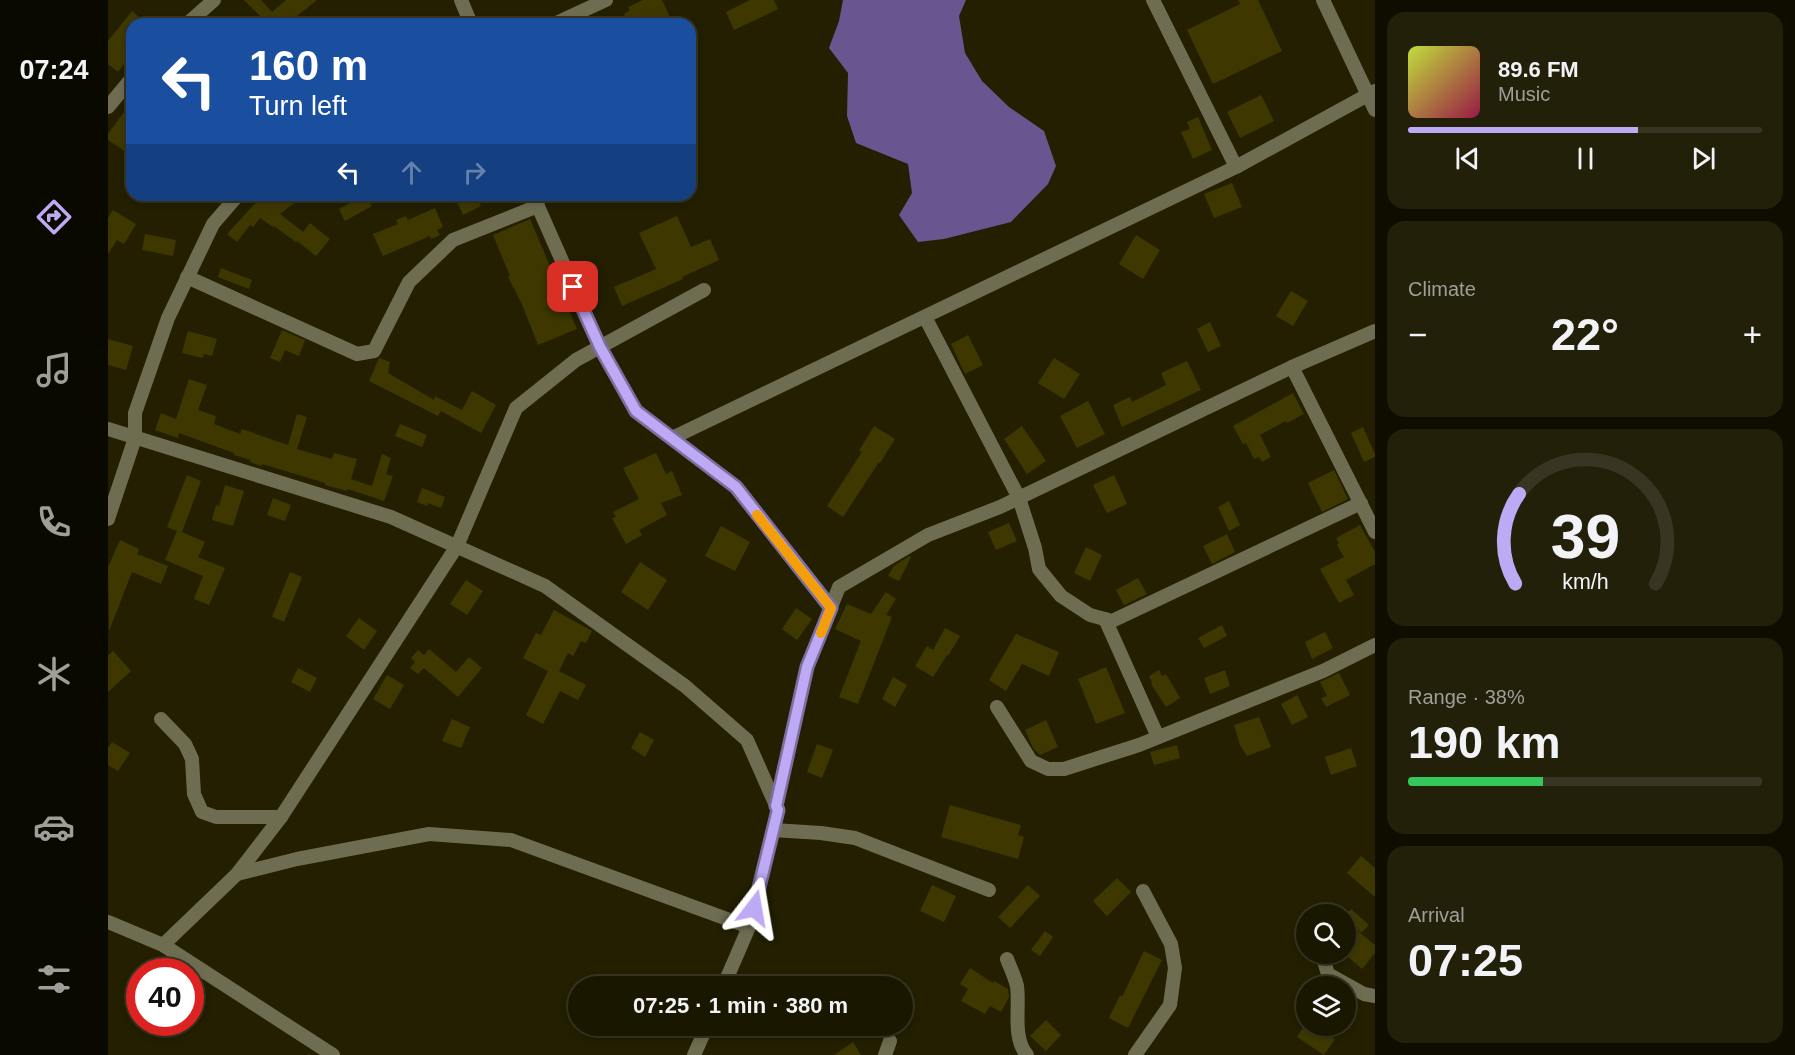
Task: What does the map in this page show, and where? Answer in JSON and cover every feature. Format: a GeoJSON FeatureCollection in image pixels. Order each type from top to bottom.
{"type":"FeatureCollection","features":[{"type":"Feature","properties":{"kind":"street"},"geometry":{"type":"LineString","coordinates":[[194,18],[214,0]]}},
{"type":"Feature","properties":{"kind":"street"},"geometry":{"type":"LineString","coordinates":[[461,0],[468,18]]}},
{"type":"Feature","properties":{"kind":"street"},"geometry":{"type":"LineString","coordinates":[[567,18],[606,0]]}},
{"type":"Feature","properties":{"kind":"street"},"geometry":{"type":"LineString","coordinates":[[1153,0],[1236,167]]}},
{"type":"Feature","properties":{"kind":"street"},"geometry":{"type":"LineString","coordinates":[[1323,0],[1372,93],[1375,110]]}},
{"type":"Feature","properties":{"kind":"street"},"geometry":{"type":"LineString","coordinates":[[108,107],[126,85]]}},
{"type":"Feature","properties":{"kind":"street"},"geometry":{"type":"LineString","coordinates":[[672,438],[1236,167],[1372,93]]}},
{"type":"Feature","properties":{"kind":"street"},"geometry":{"type":"LineString","coordinates":[[108,519],[135,438],[135,413],[168,318],[213,224],[233,201]]}},
{"type":"Feature","properties":{"kind":"street"},"geometry":{"type":"LineString","coordinates":[[188,277],[357,354],[374,351],[409,282],[453,240],[535,201],[600,347],[636,411],[736,487],[831,608]]}},
{"type":"Feature","properties":{"kind":"street"},"geometry":{"type":"LineString","coordinates":[[163,945],[237,874],[281,817],[457,546],[516,408],[576,360],[704,290]]}},
{"type":"Feature","properties":{"kind":"street"},"geometry":{"type":"LineString","coordinates":[[925,317],[1019,498],[1039,568],[1061,596],[1090,615],[1112,621],[1361,503]]}},
{"type":"Feature","properties":{"kind":"street"},"geometry":{"type":"LineString","coordinates":[[776,806],[807,667],[839,587],[928,536],[1019,498],[1292,367],[1375,331]]}},
{"type":"Feature","properties":{"kind":"street"},"geometry":{"type":"LineString","coordinates":[[1292,367],[1375,532]]}},
{"type":"Feature","properties":{"kind":"street"},"geometry":{"type":"LineString","coordinates":[[108,429],[391,517],[545,586],[685,686],[747,740],[778,810],[749,927],[728,976]]}},
{"type":"Feature","properties":{"kind":"street"},"geometry":{"type":"LineString","coordinates":[[1105,619],[1158,737]]}},
{"type":"Feature","properties":{"kind":"street"},"geometry":{"type":"LineString","coordinates":[[997,707],[1030,761],[1048,769],[1064,770],[1158,737],[1323,672],[1375,645]]}},
{"type":"Feature","properties":{"kind":"street"},"geometry":{"type":"LineString","coordinates":[[161,719],[185,744],[192,759],[194,794],[202,812],[216,817],[281,817]]}},
{"type":"Feature","properties":{"kind":"street"},"geometry":{"type":"LineString","coordinates":[[773,830],[855,838],[989,890]]}},
{"type":"Feature","properties":{"kind":"street"},"geometry":{"type":"LineString","coordinates":[[237,874],[297,859],[429,834],[512,840],[749,927]]}},
{"type":"Feature","properties":{"kind":"street"},"geometry":{"type":"LineString","coordinates":[[1135,1055],[1170,1005],[1175,968],[1172,944],[1143,891]]}},
{"type":"Feature","properties":{"kind":"street"},"geometry":{"type":"LineString","coordinates":[[108,921],[163,945],[333,1055]]}},
{"type":"Feature","properties":{"kind":"street"},"geometry":{"type":"LineString","coordinates":[[1007,959],[1017,984],[1019,1036],[1023,1050],[1028,1055]]}},
{"type":"Feature","properties":{"kind":"street"},"geometry":{"type":"LineString","coordinates":[[1325,964],[1328,974],[1364,994],[1375,996]]}},
{"type":"Feature","properties":{"kind":"street"},"geometry":{"type":"LineString","coordinates":[[694,1055],[703,1036]]}},
{"type":"Feature","properties":{"kind":"street"},"geometry":{"type":"LineString","coordinates":[[885,1055],[890,1041]]}},
{"type":"Feature","properties":{"kind":"shaded area"},"geometry":{"type":"Polygon","coordinates":[[[843,0],[966,0],[959,16],[965,53],[982,81],[1009,107],[1044,131],[1056,166],[1048,184],[1011,222],[944,239],[918,242],[899,215],[912,193],[908,164],[856,143],[847,116],[848,73],[829,48],[839,21],[843,0]]]}},
{"type":"Feature","properties":{"kind":"building"},"geometry":{"type":"Polygon","coordinates":[[[244,0],[261,0],[272,12],[286,0],[317,0],[294,18],[262,18],[244,0]]]}},
{"type":"Feature","properties":{"kind":"building"},"geometry":{"type":"Polygon","coordinates":[[[643,0],[662,0],[670,18],[626,18],[624,14],[630,10],[628,7],[643,0]]]}},
{"type":"Feature","properties":{"kind":"building"},"geometry":{"type":"Polygon","coordinates":[[[750,0],[774,0],[778,9],[734,30],[726,12],[750,0]]]}},
{"type":"Feature","properties":{"kind":"building"},"geometry":{"type":"Polygon","coordinates":[[[1238,0],[1258,0],[1282,51],[1213,84],[1187,30],[1240,4],[1238,0]]]}},
{"type":"Feature","properties":{"kind":"building"},"geometry":{"type":"Polygon","coordinates":[[[132,11],[140,18],[126,18],[132,11]]]}},
{"type":"Feature","properties":{"kind":"building"},"geometry":{"type":"Polygon","coordinates":[[[126,18],[126,62],[118,72],[108,64],[108,41],[126,18]]]}},
{"type":"Feature","properties":{"kind":"building"},"geometry":{"type":"Polygon","coordinates":[[[1261,95],[1274,121],[1240,138],[1227,112],[1261,95]]]}},
{"type":"Feature","properties":{"kind":"building"},"geometry":{"type":"Polygon","coordinates":[[[126,109],[126,152],[108,140],[108,134],[126,109]]]}},
{"type":"Feature","properties":{"kind":"building"},"geometry":{"type":"Polygon","coordinates":[[[1198,117],[1212,150],[1193,159],[1181,132],[1190,129],[1187,122],[1198,117]]]}},
{"type":"Feature","properties":{"kind":"building"},"geometry":{"type":"Polygon","coordinates":[[[1232,183],[1242,207],[1214,218],[1204,194],[1232,183]]]}},
{"type":"Feature","properties":{"kind":"building"},"geometry":{"type":"Polygon","coordinates":[[[257,201],[297,201],[280,214],[303,232],[310,223],[330,239],[316,256],[260,218],[253,227],[250,225],[237,242],[227,234],[257,201]]]}},
{"type":"Feature","properties":{"kind":"building"},"geometry":{"type":"Polygon","coordinates":[[[353,201],[369,201],[372,206],[345,221],[339,209],[353,201]]]}},
{"type":"Feature","properties":{"kind":"building"},"geometry":{"type":"Polygon","coordinates":[[[457,201],[479,201],[481,206],[463,215],[457,201]]]}},
{"type":"Feature","properties":{"kind":"building"},"geometry":{"type":"Polygon","coordinates":[[[435,208],[443,227],[437,230],[440,235],[431,239],[430,236],[383,256],[373,234],[398,224],[396,220],[406,216],[408,220],[435,208]]]}},
{"type":"Feature","properties":{"kind":"building"},"geometry":{"type":"Polygon","coordinates":[[[113,210],[136,224],[124,244],[117,240],[108,254],[108,218],[113,210]]]}},
{"type":"Feature","properties":{"kind":"building"},"geometry":{"type":"Polygon","coordinates":[[[677,216],[691,247],[710,239],[719,260],[622,306],[614,287],[656,269],[639,233],[677,216]]]}},
{"type":"Feature","properties":{"kind":"building"},"geometry":{"type":"Polygon","coordinates":[[[530,219],[577,329],[538,345],[521,302],[508,277],[510,276],[493,235],[530,219]]]}},
{"type":"Feature","properties":{"kind":"building"},"geometry":{"type":"Polygon","coordinates":[[[145,234],[176,240],[173,256],[142,250],[145,234]]]}},
{"type":"Feature","properties":{"kind":"building"},"geometry":{"type":"Polygon","coordinates":[[[1136,235],[1160,250],[1143,279],[1119,264],[1136,235]]]}},
{"type":"Feature","properties":{"kind":"building"},"geometry":{"type":"Polygon","coordinates":[[[221,268],[252,280],[249,289],[218,277],[221,268]]]}},
{"type":"Feature","properties":{"kind":"building"},"geometry":{"type":"Polygon","coordinates":[[[1291,291],[1308,301],[1293,326],[1276,316],[1291,291]]]}},
{"type":"Feature","properties":{"kind":"building"},"geometry":{"type":"Polygon","coordinates":[[[1210,322],[1221,346],[1208,352],[1197,329],[1210,322]]]}},
{"type":"Feature","properties":{"kind":"building"},"geometry":{"type":"Polygon","coordinates":[[[282,330],[305,340],[299,356],[285,350],[280,362],[270,358],[282,330]]]}},
{"type":"Feature","properties":{"kind":"building"},"geometry":{"type":"Polygon","coordinates":[[[188,331],[217,339],[212,356],[204,354],[203,358],[182,353],[188,331]]]}},
{"type":"Feature","properties":{"kind":"building"},"geometry":{"type":"Polygon","coordinates":[[[968,335],[983,365],[965,374],[951,344],[968,335]]]}},
{"type":"Feature","properties":{"kind":"building"},"geometry":{"type":"Polygon","coordinates":[[[108,339],[133,346],[126,370],[108,365],[108,339]]]}},
{"type":"Feature","properties":{"kind":"building"},"geometry":{"type":"Polygon","coordinates":[[[379,358],[390,362],[388,373],[434,400],[435,396],[462,410],[472,391],[496,405],[481,433],[441,411],[438,416],[369,381],[379,358]]]}},
{"type":"Feature","properties":{"kind":"building"},"geometry":{"type":"Polygon","coordinates":[[[1054,358],[1080,374],[1064,399],[1038,383],[1054,358]]]}},
{"type":"Feature","properties":{"kind":"building"},"geometry":{"type":"Polygon","coordinates":[[[1187,361],[1201,390],[1122,427],[1113,405],[1130,397],[1132,402],[1166,385],[1161,373],[1187,361]]]}},
{"type":"Feature","properties":{"kind":"building"},"geometry":{"type":"Polygon","coordinates":[[[189,379],[207,385],[198,410],[216,416],[214,424],[240,434],[242,429],[288,445],[297,414],[307,417],[297,449],[332,459],[334,453],[357,459],[351,479],[372,486],[382,454],[391,458],[386,474],[393,476],[384,501],[348,489],[347,491],[325,485],[325,483],[262,464],[261,466],[234,455],[234,453],[179,433],[178,438],[155,430],[161,413],[176,419],[189,379]]]}},
{"type":"Feature","properties":{"kind":"building"},"geometry":{"type":"Polygon","coordinates":[[[1293,393],[1304,414],[1260,435],[1271,457],[1262,462],[1259,457],[1254,459],[1246,443],[1243,444],[1233,426],[1293,393]]]}},
{"type":"Feature","properties":{"kind":"building"},"geometry":{"type":"Polygon","coordinates":[[[1088,401],[1105,434],[1077,448],[1060,416],[1088,401]]]}},
{"type":"Feature","properties":{"kind":"building"},"geometry":{"type":"Polygon","coordinates":[[[400,424],[427,435],[422,447],[395,436],[400,424]]]}},
{"type":"Feature","properties":{"kind":"building"},"geometry":{"type":"Polygon","coordinates":[[[874,426],[895,439],[843,517],[827,506],[862,452],[859,451],[874,426]]]}},
{"type":"Feature","properties":{"kind":"building"},"geometry":{"type":"Polygon","coordinates":[[[1022,426],[1046,461],[1027,474],[1004,439],[1022,426]]]}},
{"type":"Feature","properties":{"kind":"building"},"geometry":{"type":"Polygon","coordinates":[[[1363,427],[1375,454],[1375,457],[1364,462],[1351,433],[1363,427]]]}},
{"type":"Feature","properties":{"kind":"building"},"geometry":{"type":"Polygon","coordinates":[[[656,453],[666,474],[672,471],[682,495],[661,503],[667,515],[639,530],[642,535],[626,544],[612,518],[616,517],[613,512],[639,499],[623,468],[656,453]]]}},
{"type":"Feature","properties":{"kind":"building"},"geometry":{"type":"Polygon","coordinates":[[[1334,470],[1348,499],[1322,512],[1308,483],[1334,470]]]}},
{"type":"Feature","properties":{"kind":"building"},"geometry":{"type":"Polygon","coordinates":[[[187,475],[201,481],[182,532],[205,542],[198,557],[225,568],[209,605],[194,599],[203,576],[165,560],[177,531],[167,527],[187,475]]]}},
{"type":"Feature","properties":{"kind":"building"},"geometry":{"type":"Polygon","coordinates":[[[1114,475],[1127,504],[1107,513],[1093,485],[1114,475]]]}},
{"type":"Feature","properties":{"kind":"building"},"geometry":{"type":"Polygon","coordinates":[[[225,485],[244,491],[233,526],[212,520],[225,485]]]}},
{"type":"Feature","properties":{"kind":"building"},"geometry":{"type":"Polygon","coordinates":[[[422,488],[445,497],[441,508],[417,502],[422,488]]]}},
{"type":"Feature","properties":{"kind":"building"},"geometry":{"type":"Polygon","coordinates":[[[273,498],[291,505],[285,521],[267,515],[273,498]]]}},
{"type":"Feature","properties":{"kind":"building"},"geometry":{"type":"Polygon","coordinates":[[[1229,501],[1240,525],[1229,531],[1218,507],[1229,501]]]}},
{"type":"Feature","properties":{"kind":"building"},"geometry":{"type":"Polygon","coordinates":[[[1009,523],[1017,541],[996,550],[988,532],[1009,523]]]}},
{"type":"Feature","properties":{"kind":"building"},"geometry":{"type":"Polygon","coordinates":[[[1360,525],[1375,552],[1375,564],[1346,580],[1354,595],[1339,603],[1320,569],[1344,557],[1336,538],[1360,525]]]}},
{"type":"Feature","properties":{"kind":"building"},"geometry":{"type":"Polygon","coordinates":[[[721,526],[750,542],[735,571],[705,556],[721,526]]]}},
{"type":"Feature","properties":{"kind":"building"},"geometry":{"type":"Polygon","coordinates":[[[1227,534],[1235,552],[1212,564],[1203,546],[1227,534]]]}},
{"type":"Feature","properties":{"kind":"building"},"geometry":{"type":"Polygon","coordinates":[[[120,540],[139,549],[137,554],[168,566],[161,584],[132,572],[109,631],[108,567],[120,540]]]}},
{"type":"Feature","properties":{"kind":"building"},"geometry":{"type":"Polygon","coordinates":[[[1086,547],[1102,555],[1090,581],[1074,573],[1086,547]]]}},
{"type":"Feature","properties":{"kind":"building"},"geometry":{"type":"Polygon","coordinates":[[[909,556],[911,557],[899,581],[888,576],[894,566],[909,556]]]}},
{"type":"Feature","properties":{"kind":"building"},"geometry":{"type":"Polygon","coordinates":[[[640,562],[667,580],[648,610],[621,592],[640,562]]]}},
{"type":"Feature","properties":{"kind":"building"},"geometry":{"type":"Polygon","coordinates":[[[290,572],[302,577],[284,622],[272,617],[290,572]]]}},
{"type":"Feature","properties":{"kind":"building"},"geometry":{"type":"Polygon","coordinates":[[[1138,578],[1147,594],[1124,605],[1116,590],[1138,578]]]}},
{"type":"Feature","properties":{"kind":"building"},"geometry":{"type":"Polygon","coordinates":[[[466,580],[483,591],[467,615],[450,604],[466,580]]]}},
{"type":"Feature","properties":{"kind":"building"},"geometry":{"type":"Polygon","coordinates":[[[886,592],[896,599],[886,615],[892,617],[858,704],[839,697],[861,641],[835,629],[847,604],[871,614],[886,592]]]}},
{"type":"Feature","properties":{"kind":"building"},"geometry":{"type":"Polygon","coordinates":[[[796,608],[812,619],[797,640],[782,629],[796,608]]]}},
{"type":"Feature","properties":{"kind":"building"},"geometry":{"type":"Polygon","coordinates":[[[554,610],[592,631],[586,643],[581,641],[573,656],[568,653],[559,671],[586,685],[578,700],[560,691],[543,724],[526,715],[548,671],[523,658],[536,633],[541,635],[554,610]]]}},
{"type":"Feature","properties":{"kind":"building"},"geometry":{"type":"Polygon","coordinates":[[[359,618],[377,631],[364,650],[346,636],[359,618]]]}},
{"type":"Feature","properties":{"kind":"building"},"geometry":{"type":"Polygon","coordinates":[[[1222,625],[1227,636],[1204,648],[1198,638],[1222,625]]]}},
{"type":"Feature","properties":{"kind":"building"},"geometry":{"type":"Polygon","coordinates":[[[945,628],[960,636],[933,677],[915,666],[927,646],[933,650],[945,628]]]}},
{"type":"Feature","properties":{"kind":"building"},"geometry":{"type":"Polygon","coordinates":[[[1325,632],[1333,648],[1312,659],[1305,642],[1325,632]]]}},
{"type":"Feature","properties":{"kind":"building"},"geometry":{"type":"Polygon","coordinates":[[[1016,634],[1059,652],[1049,676],[1022,664],[1006,691],[989,680],[1016,634]]]}},
{"type":"Feature","properties":{"kind":"building"},"geometry":{"type":"Polygon","coordinates":[[[429,649],[456,672],[469,657],[482,668],[458,697],[424,668],[418,674],[410,668],[415,662],[411,658],[418,650],[424,655],[429,649]]]}},
{"type":"Feature","properties":{"kind":"building"},"geometry":{"type":"Polygon","coordinates":[[[113,651],[131,671],[108,692],[108,656],[113,651]]]}},
{"type":"Feature","properties":{"kind":"building"},"geometry":{"type":"Polygon","coordinates":[[[1106,667],[1125,713],[1096,724],[1078,679],[1106,667]]]}},
{"type":"Feature","properties":{"kind":"building"},"geometry":{"type":"Polygon","coordinates":[[[298,668],[317,678],[310,692],[291,682],[298,668]]]}},
{"type":"Feature","properties":{"kind":"building"},"geometry":{"type":"Polygon","coordinates":[[[1159,670],[1162,676],[1166,674],[1180,698],[1166,707],[1151,684],[1149,676],[1159,670]]]}},
{"type":"Feature","properties":{"kind":"building"},"geometry":{"type":"Polygon","coordinates":[[[1225,670],[1230,686],[1210,694],[1204,678],[1225,670]]]}},
{"type":"Feature","properties":{"kind":"building"},"geometry":{"type":"Polygon","coordinates":[[[1339,673],[1350,695],[1326,707],[1321,698],[1327,696],[1320,682],[1339,673]]]}},
{"type":"Feature","properties":{"kind":"building"},"geometry":{"type":"Polygon","coordinates":[[[387,675],[404,685],[390,709],[373,699],[387,675]]]}},
{"type":"Feature","properties":{"kind":"building"},"geometry":{"type":"Polygon","coordinates":[[[893,677],[907,685],[895,707],[882,699],[893,677]]]}},
{"type":"Feature","properties":{"kind":"building"},"geometry":{"type":"Polygon","coordinates":[[[1297,695],[1308,717],[1292,725],[1281,704],[1297,695]]]}},
{"type":"Feature","properties":{"kind":"building"},"geometry":{"type":"Polygon","coordinates":[[[1259,717],[1271,747],[1247,756],[1240,745],[1234,725],[1259,717]]]}},
{"type":"Feature","properties":{"kind":"building"},"geometry":{"type":"Polygon","coordinates":[[[452,719],[470,727],[461,748],[442,741],[452,719]]]}},
{"type":"Feature","properties":{"kind":"building"},"geometry":{"type":"Polygon","coordinates":[[[1046,720],[1058,747],[1040,755],[1033,748],[1025,730],[1046,720]]]}},
{"type":"Feature","properties":{"kind":"building"},"geometry":{"type":"Polygon","coordinates":[[[640,732],[654,740],[645,757],[631,748],[640,732]]]}},
{"type":"Feature","properties":{"kind":"building"},"geometry":{"type":"Polygon","coordinates":[[[112,742],[130,753],[118,771],[108,765],[108,748],[112,742]]]}},
{"type":"Feature","properties":{"kind":"building"},"geometry":{"type":"Polygon","coordinates":[[[817,744],[833,750],[822,778],[807,772],[817,744]]]}},
{"type":"Feature","properties":{"kind":"building"},"geometry":{"type":"Polygon","coordinates":[[[1177,745],[1180,758],[1154,765],[1150,752],[1177,745]]]}},
{"type":"Feature","properties":{"kind":"building"},"geometry":{"type":"Polygon","coordinates":[[[1351,748],[1357,766],[1331,775],[1325,757],[1351,748]]]}},
{"type":"Feature","properties":{"kind":"building"},"geometry":{"type":"Polygon","coordinates":[[[950,805],[1021,825],[1018,835],[1024,837],[1018,859],[941,837],[950,805]]]}},
{"type":"Feature","properties":{"kind":"building"},"geometry":{"type":"Polygon","coordinates":[[[1361,856],[1375,868],[1375,897],[1347,873],[1361,856]]]}},
{"type":"Feature","properties":{"kind":"building"},"geometry":{"type":"Polygon","coordinates":[[[1117,878],[1131,892],[1107,916],[1093,901],[1117,878]]]}},
{"type":"Feature","properties":{"kind":"building"},"geometry":{"type":"Polygon","coordinates":[[[932,885],[956,896],[944,922],[920,911],[932,885]]]}},
{"type":"Feature","properties":{"kind":"building"},"geometry":{"type":"Polygon","coordinates":[[[1028,885],[1040,896],[1010,928],[998,917],[1028,885]]]}},
{"type":"Feature","properties":{"kind":"building"},"geometry":{"type":"Polygon","coordinates":[[[1356,913],[1369,925],[1361,933],[1356,928],[1356,913]]]}},
{"type":"Feature","properties":{"kind":"building"},"geometry":{"type":"Polygon","coordinates":[[[1356,930],[1375,945],[1375,953],[1362,969],[1356,964],[1356,930]]]}},
{"type":"Feature","properties":{"kind":"building"},"geometry":{"type":"Polygon","coordinates":[[[1045,931],[1053,937],[1040,956],[1031,950],[1045,931]]]}},
{"type":"Feature","properties":{"kind":"building"},"geometry":{"type":"Polygon","coordinates":[[[1144,951],[1162,960],[1128,1028],[1109,1018],[1144,951]]]}},
{"type":"Feature","properties":{"kind":"building"},"geometry":{"type":"Polygon","coordinates":[[[970,968],[993,983],[994,981],[1008,989],[1009,997],[1001,1012],[990,1006],[985,1014],[961,1001],[968,989],[960,984],[970,968]]]}},
{"type":"Feature","properties":{"kind":"building"},"geometry":{"type":"Polygon","coordinates":[[[1046,1020],[1061,1035],[1046,1051],[1030,1036],[1046,1020]]]}},
{"type":"Feature","properties":{"kind":"building"},"geometry":{"type":"Polygon","coordinates":[[[1331,1036],[1335,1039],[1324,1055],[1297,1037],[1331,1036]]]}},
{"type":"Feature","properties":{"kind":"building"},"geometry":{"type":"Polygon","coordinates":[[[853,1042],[861,1055],[834,1055],[853,1042]]]}},
{"type":"Feature","properties":{"kind":"slow traffic"},"geometry":{"type":"LineString","coordinates":[[757,515],[831,608],[821,633]]}},
{"type":"Feature","properties":{"kind":"route"},"geometry":{"type":"LineString","coordinates":[[573,287],[600,347],[636,411],[736,487],[831,608],[807,667],[776,806],[778,810],[754,908]]}}]}
